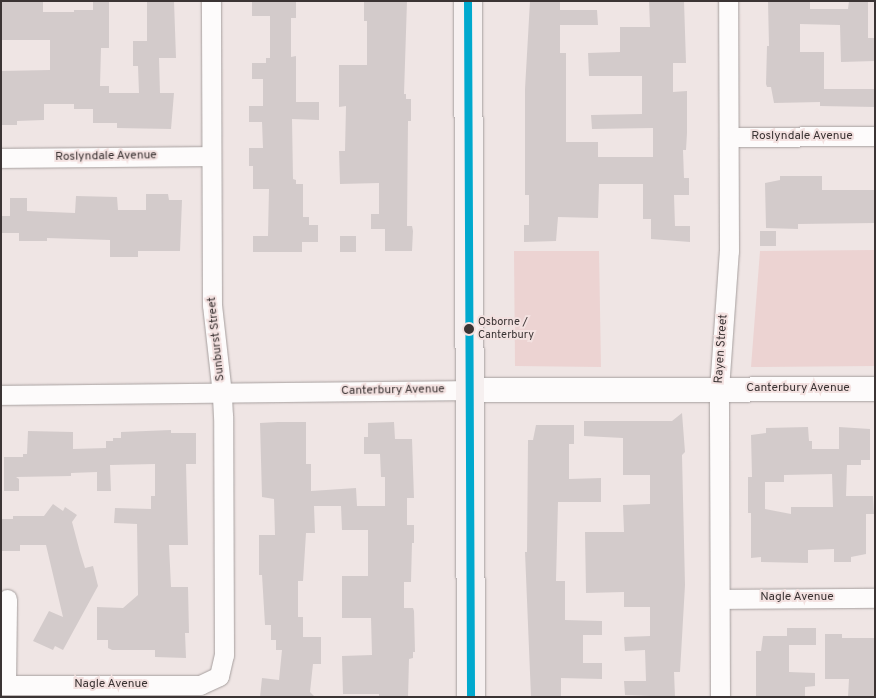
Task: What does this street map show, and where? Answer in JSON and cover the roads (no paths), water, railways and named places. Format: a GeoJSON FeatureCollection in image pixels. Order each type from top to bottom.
{"type":"FeatureCollection","features":[{"type":"Feature","properties":{"kind":"main road"},"geometry":{"type":"LineString","coordinates":[[468,1],[471,697]]}},
{"type":"Feature","properties":{"kind":"street","name":"Sunburst Street"},"geometry":{"type":"LineString","coordinates":[[211,1],[210,156],[212,305],[222,394],[224,655],[219,676]]}},
{"type":"Feature","properties":{"kind":"street","name":"Rayen Street"},"geometry":{"type":"LineString","coordinates":[[720,697],[719,389],[729,251],[728,1]]}},
{"type":"Feature","properties":{"kind":"street","name":"Roslyndale Avenue"},"geometry":{"type":"LineString","coordinates":[[729,137],[875,136]]}},
{"type":"Feature","properties":{"kind":"street","name":"Roslyndale Avenue"},"geometry":{"type":"LineString","coordinates":[[1,158],[210,156]]}},
{"type":"Feature","properties":{"kind":"street","name":"Canterbury Avenue"},"geometry":{"type":"LineString","coordinates":[[1,395],[470,390],[875,390]]}},
{"type":"Feature","properties":{"kind":"street","name":"Nagle Avenue"},"geometry":{"type":"LineString","coordinates":[[720,598],[875,598]]}},
{"type":"Feature","properties":{"kind":"street"},"geometry":{"type":"LineString","coordinates":[[4,684],[7,599]]}},
{"type":"Feature","properties":{"kind":"street","name":"Nagle Avenue"},"geometry":{"type":"LineString","coordinates":[[4,684],[200,685],[219,676]]}},
{"type":"Feature","properties":{"kind":"place","name":"Osborne / Canterbury"},"geometry":{"type":"Point","coordinates":[469,329]}}]}
